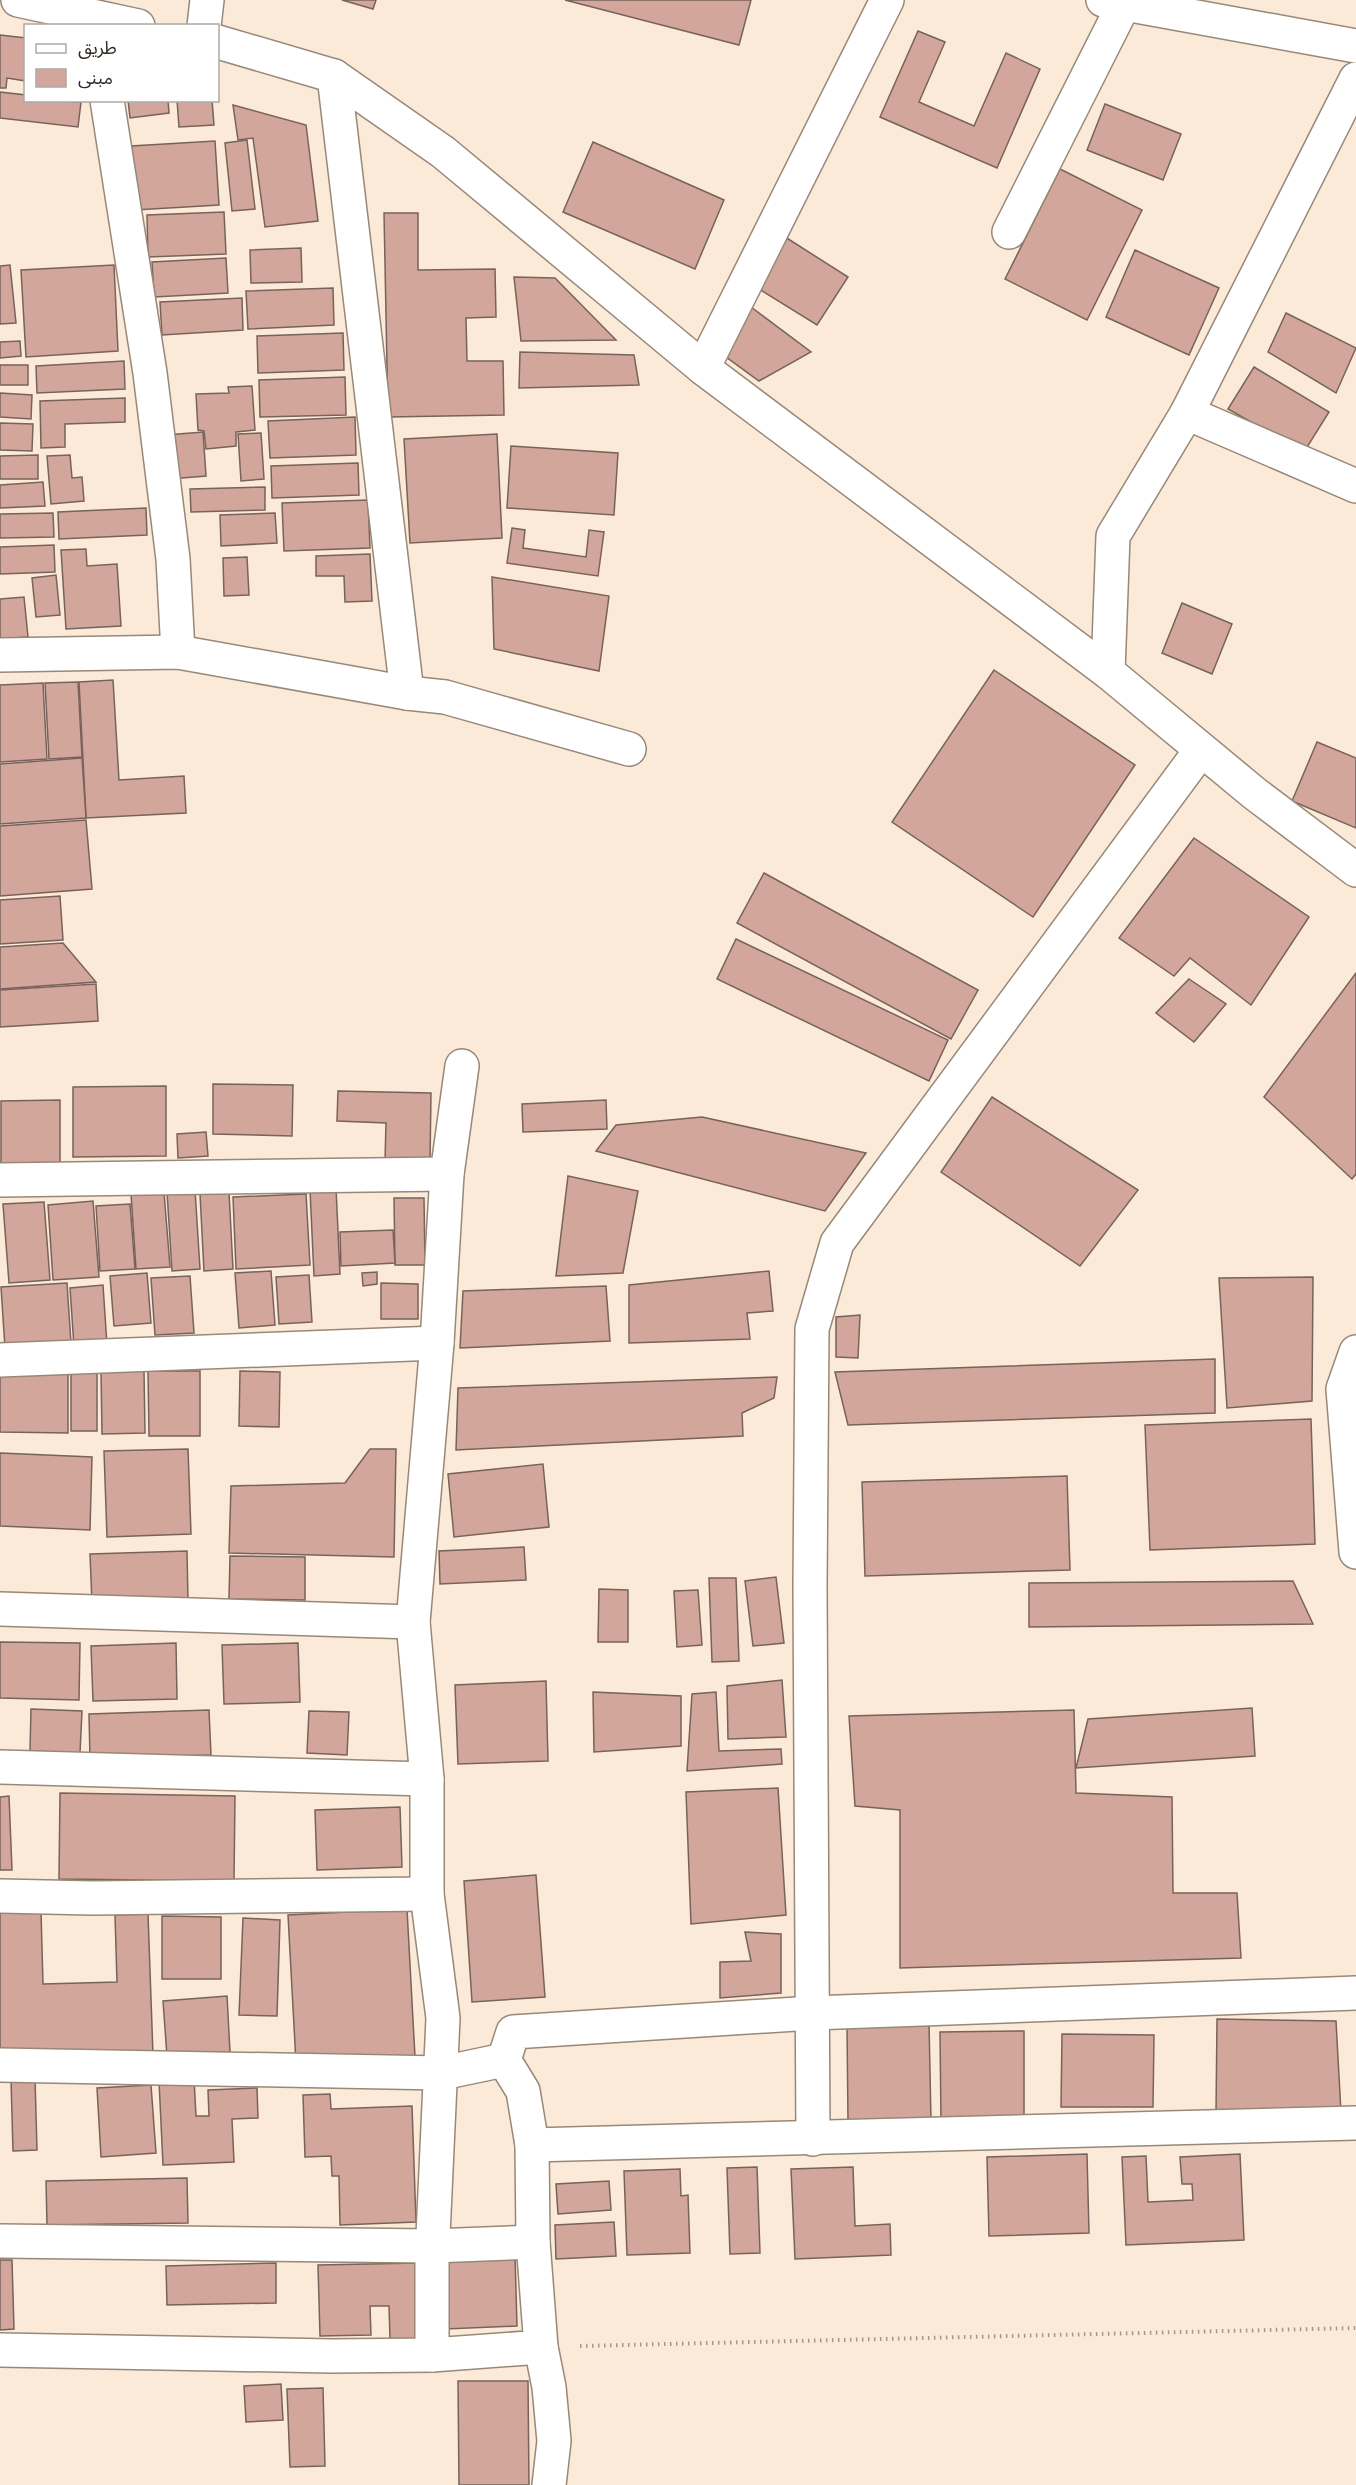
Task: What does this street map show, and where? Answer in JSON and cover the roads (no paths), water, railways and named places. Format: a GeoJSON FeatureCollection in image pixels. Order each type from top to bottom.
{"type":"FeatureCollection","features":[{"type":"Feature","properties":{"kind":"street"},"geometry":{"type":"LineString","coordinates":[[18,0],[121,24]]}},
{"type":"Feature","properties":{"kind":"street"},"geometry":{"type":"LineString","coordinates":[[204,24],[207,0]]}},
{"type":"Feature","properties":{"kind":"street"},"geometry":{"type":"LineString","coordinates":[[704,368],[887,0]]}},
{"type":"Feature","properties":{"kind":"street"},"geometry":{"type":"LineString","coordinates":[[1009,232],[1114,2],[1356,46]]}},
{"type":"Feature","properties":{"kind":"street"},"geometry":{"type":"LineString","coordinates":[[219,42],[334,76],[443,152],[704,368],[1108,672],[1202,750],[1356,870]]}},
{"type":"Feature","properties":{"kind":"street"},"geometry":{"type":"LineString","coordinates":[[334,76],[407,693]]}},
{"type":"Feature","properties":{"kind":"street"},"geometry":{"type":"LineString","coordinates":[[1108,672],[1113,536],[1187,413],[1356,79]]}},
{"type":"Feature","properties":{"kind":"street"},"geometry":{"type":"LineString","coordinates":[[107,102],[150,373],[173,559],[178,652]]}},
{"type":"Feature","properties":{"kind":"street"},"geometry":{"type":"LineString","coordinates":[[1187,413],[1356,486]]}},
{"type":"Feature","properties":{"kind":"street"},"geometry":{"type":"LineString","coordinates":[[0,655],[178,652],[407,693],[445,697],[629,749]]}},
{"type":"Feature","properties":{"kind":"street"},"geometry":{"type":"LineString","coordinates":[[813,2139],[810,1587],[812,1329],[837,1243],[1202,750]]}},
{"type":"Feature","properties":{"kind":"street"},"geometry":{"type":"LineString","coordinates":[[432,2355],[432,2246],[443,2018],[427,1894],[427,1779],[413,1622],[437,1342],[447,1174],[462,1066]]}},
{"type":"Feature","properties":{"kind":"street"},"geometry":{"type":"LineString","coordinates":[[0,1180],[447,1174]]}},
{"type":"Feature","properties":{"kind":"street"},"geometry":{"type":"LineString","coordinates":[[0,1360],[437,1342]]}},
{"type":"Feature","properties":{"kind":"street"},"geometry":{"type":"LineString","coordinates":[[1356,1352],[1343,1389],[1356,1552]]}},
{"type":"Feature","properties":{"kind":"street"},"geometry":{"type":"LineString","coordinates":[[0,1609],[413,1622]]}},
{"type":"Feature","properties":{"kind":"street"},"geometry":{"type":"LineString","coordinates":[[0,1767],[427,1779]]}},
{"type":"Feature","properties":{"kind":"street"},"geometry":{"type":"LineString","coordinates":[[0,1896],[93,1898],[427,1894]]}},
{"type":"Feature","properties":{"kind":"street"},"geometry":{"type":"LineString","coordinates":[[549,2485],[554,2441],[549,2387],[541,2347],[533,2242],[532,2145],[523,2091],[504,2060],[513,2032],[812,2013],[1356,1993]]}},
{"type":"Feature","properties":{"kind":"street"},"geometry":{"type":"LineString","coordinates":[[0,2065],[442,2073],[504,2060]]}},
{"type":"Feature","properties":{"kind":"street"},"geometry":{"type":"LineString","coordinates":[[532,2145],[1356,2123]]}},
{"type":"Feature","properties":{"kind":"street"},"geometry":{"type":"LineString","coordinates":[[0,2241],[432,2246],[533,2242]]}},
{"type":"Feature","properties":{"kind":"street"},"geometry":{"type":"LineString","coordinates":[[0,2350],[332,2356],[432,2355],[541,2347]]}}]}
